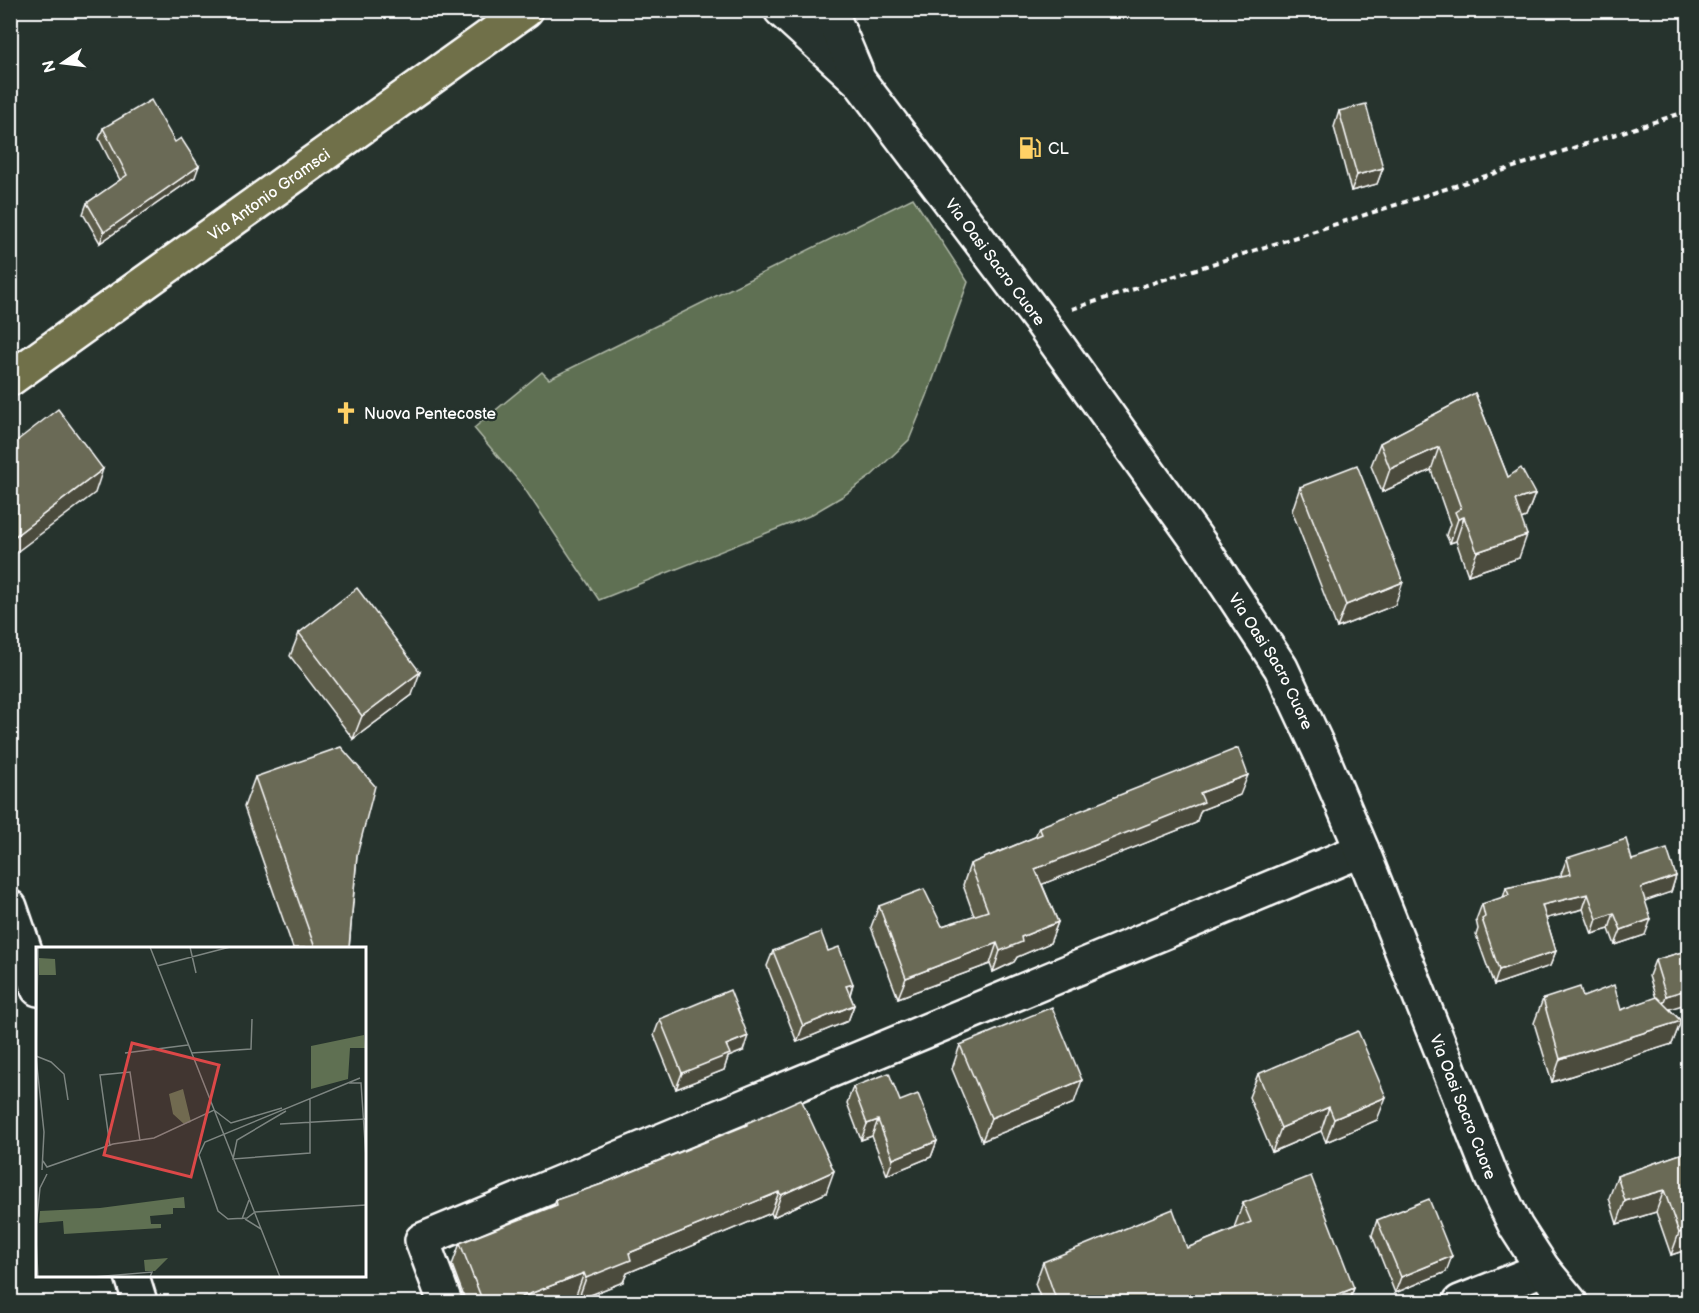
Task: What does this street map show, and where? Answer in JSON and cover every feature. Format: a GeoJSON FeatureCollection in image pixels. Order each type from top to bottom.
{"type":"FeatureCollection","features":[{"type":"Feature","properties":{"kind":"main road","name":"Via Antonio Gramsci"},"geometry":{"type":"LineString","coordinates":[[10,379],[526,10]]}},
{"type":"Feature","properties":{"kind":"street","name":"Via Oasi Sacro Cuore"},"geometry":{"type":"LineString","coordinates":[[782,10],[860,82],[1039,319],[1200,544],[1281,668],[1362,850],[1492,1178],[1516,1227],[1543,1269],[1570,1302]]}},
{"type":"Feature","properties":{"kind":"street","name":"Via Oasi Sacro Cuore"},"geometry":{"type":"LineString","coordinates":[[830,10],[860,82]]}},
{"type":"Feature","properties":{"kind":"street"},"geometry":{"type":"LineString","coordinates":[[445,1302],[422,1240],[1362,850]]}},
{"type":"Feature","properties":{"kind":"street"},"geometry":{"type":"LineString","coordinates":[[10,907],[36,983]]}},
{"type":"Feature","properties":{"kind":"street"},"geometry":{"type":"LineString","coordinates":[[1460,1302],[1543,1269]]}},
{"type":"Feature","properties":{"kind":"street"},"geometry":{"type":"LineString","coordinates":[[133,1277],[140,1302]]}},
{"type":"Feature","properties":{"kind":"path"},"geometry":{"type":"LineString","coordinates":[[1039,319],[1689,111]]}},
{"type":"Feature","properties":{"kind":"green space"},"geometry":{"type":"Polygon","coordinates":[[[913,198],[968,282],[909,440],[871,476],[809,516],[599,600],[522,485],[474,428],[542,372],[549,379],[913,198]]]}},
{"type":"Feature","properties":{"kind":"building"},"geometry":{"type":"Polygon","coordinates":[[[151,100],[175,142],[181,138],[199,166],[104,232],[87,203],[127,175],[103,128],[151,100]]]}},
{"type":"Feature","properties":{"kind":"building"},"geometry":{"type":"Polygon","coordinates":[[[1366,104],[1383,168],[1357,175],[1339,111],[1366,104]]]}},
{"type":"Feature","properties":{"kind":"building"},"geometry":{"type":"Polygon","coordinates":[[[1475,393],[1508,477],[1521,468],[1535,494],[1515,500],[1527,535],[1477,552],[1464,517],[1458,519],[1455,512],[1461,508],[1439,447],[1390,469],[1380,443],[1475,393]]]}},
{"type":"Feature","properties":{"kind":"building"},"geometry":{"type":"Polygon","coordinates":[[[58,409],[103,469],[10,540],[10,446],[58,409]]]}},
{"type":"Feature","properties":{"kind":"building"},"geometry":{"type":"Polygon","coordinates":[[[1357,465],[1403,582],[1346,605],[1300,487],[1357,465]]]}},
{"type":"Feature","properties":{"kind":"building"},"geometry":{"type":"Polygon","coordinates":[[[357,588],[420,672],[362,716],[299,633],[357,588]]]}},
{"type":"Feature","properties":{"kind":"building"},"geometry":{"type":"Polygon","coordinates":[[[341,747],[375,786],[357,855],[349,947],[315,947],[255,777],[341,747]]]}},
{"type":"Feature","properties":{"kind":"building"},"geometry":{"type":"Polygon","coordinates":[[[1238,748],[1248,775],[1200,793],[1204,802],[1035,869],[1058,922],[1021,937],[1022,942],[1000,951],[997,943],[906,978],[879,906],[924,889],[942,926],[988,911],[970,864],[1042,834],[1039,827],[1238,748]]]}},
{"type":"Feature","properties":{"kind":"building"},"geometry":{"type":"Polygon","coordinates":[[[1626,839],[1632,860],[1667,849],[1676,876],[1641,888],[1651,919],[1621,930],[1614,913],[1597,919],[1588,894],[1542,905],[1556,951],[1499,970],[1482,919],[1485,917],[1482,904],[1509,895],[1506,888],[1571,874],[1567,858],[1626,839]]]}},
{"type":"Feature","properties":{"kind":"building"},"geometry":{"type":"Polygon","coordinates":[[[821,932],[828,951],[839,947],[853,984],[846,986],[854,1005],[803,1026],[773,951],[821,932]]]}},
{"type":"Feature","properties":{"kind":"building"},"geometry":{"type":"Polygon","coordinates":[[[1689,950],[1689,989],[1666,996],[1655,960],[1689,950]]]}},
{"type":"Feature","properties":{"kind":"building"},"geometry":{"type":"Polygon","coordinates":[[[1614,985],[1621,1010],[1657,997],[1681,1021],[1560,1059],[1543,999],[1580,987],[1583,997],[1614,985]]]}},
{"type":"Feature","properties":{"kind":"building"},"geometry":{"type":"Polygon","coordinates":[[[730,990],[748,1036],[726,1045],[730,1054],[682,1073],[660,1019],[730,990]]]}},
{"type":"Feature","properties":{"kind":"building"},"geometry":{"type":"Polygon","coordinates":[[[1052,1007],[1082,1080],[991,1118],[960,1045],[1052,1007]]]}},
{"type":"Feature","properties":{"kind":"building"},"geometry":{"type":"Polygon","coordinates":[[[1358,1031],[1386,1097],[1334,1119],[1329,1107],[1281,1128],[1258,1074],[1358,1031]]]}},
{"type":"Feature","properties":{"kind":"building"},"geometry":{"type":"Polygon","coordinates":[[[889,1073],[900,1101],[918,1094],[937,1141],[893,1159],[878,1120],[867,1124],[853,1087],[889,1073]]]}},
{"type":"Feature","properties":{"kind":"building"},"geometry":{"type":"Polygon","coordinates":[[[801,1099],[834,1171],[781,1195],[779,1192],[629,1253],[631,1260],[586,1278],[584,1273],[509,1302],[483,1302],[460,1243],[557,1205],[556,1200],[602,1184],[747,1125],[747,1123],[801,1099]]]}},
{"type":"Feature","properties":{"kind":"building"},"geometry":{"type":"Polygon","coordinates":[[[1689,1151],[1689,1229],[1679,1233],[1664,1190],[1625,1201],[1617,1176],[1689,1151]]]}},
{"type":"Feature","properties":{"kind":"building"},"geometry":{"type":"Polygon","coordinates":[[[1311,1176],[1354,1288],[1319,1302],[1057,1302],[1043,1262],[1173,1209],[1187,1248],[1251,1222],[1243,1203],[1311,1176]]]}},
{"type":"Feature","properties":{"kind":"building"},"geometry":{"type":"Polygon","coordinates":[[[1429,1199],[1452,1256],[1401,1277],[1377,1220],[1429,1199]]]}},
{"type":"Feature","properties":{"kind":"building"},"geometry":{"type":"Polygon","coordinates":[[[1490,1297],[1492,1302],[1477,1302],[1490,1297]]]}},
{"type":"Feature","properties":{"kind":"place","name":"CL"},"geometry":{"type":"Point","coordinates":[1030,148]}},
{"type":"Feature","properties":{"kind":"place","name":"Nuova Pentecoste"},"geometry":{"type":"Point","coordinates":[346,413]}}]}
